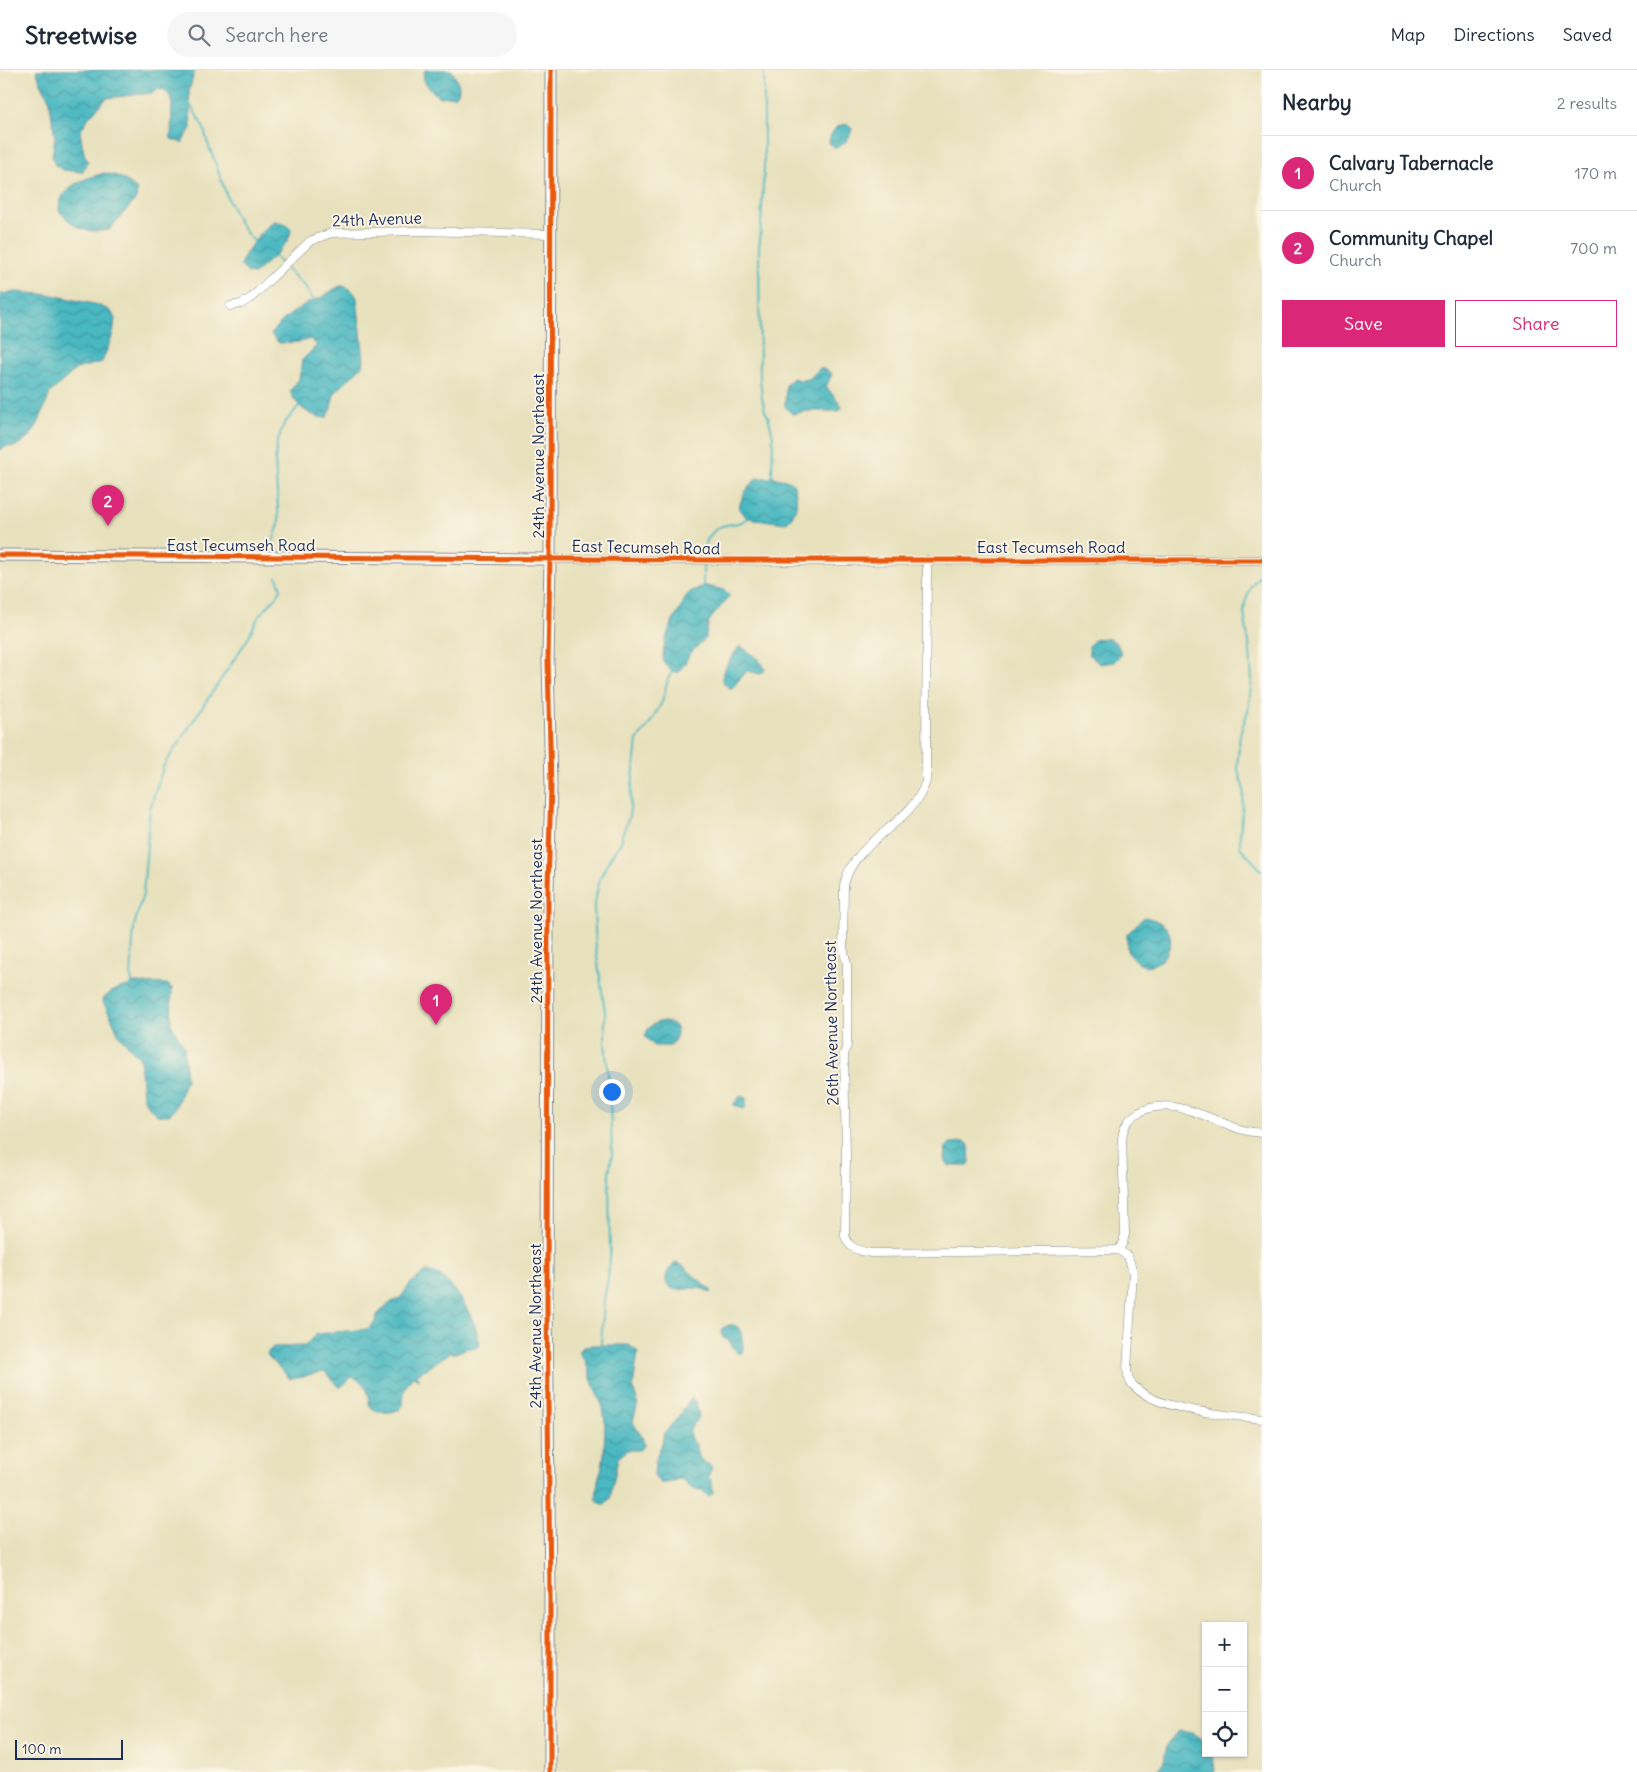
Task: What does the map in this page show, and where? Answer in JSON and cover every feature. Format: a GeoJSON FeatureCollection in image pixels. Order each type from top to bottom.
{"type":"FeatureCollection","features":[{"type":"Feature","properties":{"kind":"street","name":"24th Avenue Northeast"},"geometry":{"type":"LineString","coordinates":[[550,1772],[547,1304],[551,70]]}},
{"type":"Feature","properties":{"kind":"street","name":"24th Avenue"},"geometry":{"type":"LineString","coordinates":[[230,306],[240,304],[251,298],[310,241],[330,233],[551,234]]}},
{"type":"Feature","properties":{"kind":"street","name":"East Tecumseh Road"},"geometry":{"type":"LineString","coordinates":[[0,555],[690,560],[1262,560]]}},
{"type":"Feature","properties":{"kind":"street","name":"26th Avenue Northeast"},"geometry":{"type":"LineString","coordinates":[[927,560],[926,782],[914,805],[852,863],[844,885],[843,948],[847,964],[847,1045],[844,1054],[845,1236],[847,1242],[856,1250],[871,1253],[1118,1250]]}},
{"type":"Feature","properties":{"kind":"street"},"geometry":{"type":"LineString","coordinates":[[1262,1133],[1245,1131],[1182,1108],[1170,1106],[1150,1108],[1131,1117],[1123,1131],[1122,1138],[1125,1234],[1123,1243],[1118,1250],[1128,1256],[1133,1272],[1127,1370],[1130,1383],[1140,1392],[1172,1405],[1262,1419]]}},
{"type":"Feature","properties":{"kind":"water"},"geometry":{"type":"Polygon","coordinates":[[[36,70],[195,70],[189,91],[191,128],[182,143],[171,139],[172,99],[165,90],[158,89],[151,93],[107,98],[89,117],[80,132],[84,153],[88,162],[82,172],[63,170],[55,165],[52,157],[55,137],[49,99],[36,70]]]}},
{"type":"Feature","properties":{"kind":"water"},"geometry":{"type":"Polygon","coordinates":[[[425,70],[451,70],[459,86],[456,96],[439,97],[429,88],[425,81],[425,70]]]}},
{"type":"Feature","properties":{"kind":"water"},"geometry":{"type":"Polygon","coordinates":[[[846,124],[852,128],[850,135],[844,143],[835,148],[829,143],[831,135],[836,128],[846,124]]]}},
{"type":"Feature","properties":{"kind":"water"},"geometry":{"type":"Polygon","coordinates":[[[104,173],[122,178],[130,183],[137,190],[136,199],[109,230],[93,231],[76,226],[59,211],[63,195],[81,181],[104,173]]]}},
{"type":"Feature","properties":{"kind":"water"},"geometry":{"type":"Polygon","coordinates":[[[274,221],[284,223],[291,229],[287,241],[254,274],[248,273],[240,265],[243,259],[258,236],[274,221]]]}},
{"type":"Feature","properties":{"kind":"water"},"geometry":{"type":"Polygon","coordinates":[[[340,286],[350,289],[357,298],[364,360],[363,365],[334,394],[326,418],[304,410],[290,391],[299,379],[302,360],[317,345],[310,339],[300,342],[279,343],[271,335],[295,311],[340,286]]]}},
{"type":"Feature","properties":{"kind":"water"},"geometry":{"type":"Polygon","coordinates":[[[16,292],[52,295],[98,305],[111,311],[115,319],[113,334],[102,362],[76,369],[50,393],[38,424],[29,438],[14,447],[6,446],[0,450],[0,294],[16,292]]]}},
{"type":"Feature","properties":{"kind":"water"},"geometry":{"type":"Polygon","coordinates":[[[820,368],[832,374],[826,387],[842,408],[838,411],[806,411],[792,414],[785,406],[786,384],[794,378],[800,380],[809,379],[820,368]]]}},
{"type":"Feature","properties":{"kind":"water"},"geometry":{"type":"Polygon","coordinates":[[[773,476],[793,483],[796,504],[790,519],[786,523],[747,518],[739,509],[745,492],[757,478],[771,478],[773,476]]]}},
{"type":"Feature","properties":{"kind":"water"},"geometry":{"type":"Polygon","coordinates":[[[703,585],[724,590],[730,595],[709,621],[705,639],[689,655],[678,672],[672,672],[663,662],[667,634],[687,595],[703,585]]]}},
{"type":"Feature","properties":{"kind":"water"},"geometry":{"type":"Polygon","coordinates":[[[1106,638],[1116,644],[1121,655],[1114,662],[1099,664],[1089,654],[1089,645],[1096,639],[1106,638]]]}},
{"type":"Feature","properties":{"kind":"water"},"geometry":{"type":"Polygon","coordinates":[[[740,646],[758,659],[765,670],[761,674],[747,671],[732,688],[729,688],[722,678],[729,661],[740,646]]]}},
{"type":"Feature","properties":{"kind":"water"},"geometry":{"type":"Polygon","coordinates":[[[1144,917],[1159,922],[1168,930],[1171,939],[1169,949],[1163,957],[1156,963],[1147,966],[1138,963],[1127,951],[1127,934],[1144,917]]]}},
{"type":"Feature","properties":{"kind":"water"},"geometry":{"type":"Polygon","coordinates":[[[132,983],[167,984],[172,988],[171,1024],[184,1046],[186,1079],[176,1107],[169,1115],[157,1115],[148,1106],[143,1097],[140,1059],[119,1035],[103,1002],[103,999],[112,992],[119,988],[130,986],[132,983]]]}},
{"type":"Feature","properties":{"kind":"water"},"geometry":{"type":"Polygon","coordinates":[[[663,1021],[673,1024],[677,1030],[676,1038],[670,1046],[654,1046],[645,1037],[647,1031],[651,1026],[663,1021]]]}},
{"type":"Feature","properties":{"kind":"water"},"geometry":{"type":"Polygon","coordinates":[[[740,1096],[746,1098],[744,1109],[733,1105],[740,1096]]]}},
{"type":"Feature","properties":{"kind":"water"},"geometry":{"type":"Polygon","coordinates":[[[965,1142],[969,1145],[970,1164],[968,1166],[950,1166],[945,1162],[946,1147],[950,1143],[965,1142]]]}},
{"type":"Feature","properties":{"kind":"water"},"geometry":{"type":"Polygon","coordinates":[[[675,1263],[683,1266],[712,1291],[710,1293],[700,1288],[676,1290],[668,1286],[666,1276],[675,1263]]]}},
{"type":"Feature","properties":{"kind":"water"},"geometry":{"type":"Polygon","coordinates":[[[426,1271],[436,1274],[454,1289],[474,1324],[480,1345],[477,1348],[467,1348],[456,1353],[450,1353],[416,1375],[418,1380],[414,1376],[406,1386],[403,1406],[399,1410],[377,1412],[369,1405],[367,1391],[356,1378],[352,1377],[341,1387],[324,1371],[290,1379],[268,1356],[267,1353],[273,1347],[305,1346],[316,1334],[368,1329],[375,1322],[377,1315],[381,1311],[401,1297],[410,1284],[426,1271]]]}},
{"type":"Feature","properties":{"kind":"water"},"geometry":{"type":"Polygon","coordinates":[[[735,1325],[741,1330],[742,1353],[738,1354],[729,1341],[723,1338],[723,1328],[735,1325]]]}},
{"type":"Feature","properties":{"kind":"water"},"geometry":{"type":"Polygon","coordinates":[[[629,1345],[638,1352],[633,1388],[638,1403],[633,1421],[643,1439],[644,1446],[639,1450],[628,1450],[618,1458],[610,1499],[605,1504],[601,1504],[596,1499],[604,1454],[605,1422],[603,1407],[585,1360],[579,1352],[584,1346],[629,1345]]]}},
{"type":"Feature","properties":{"kind":"water"},"geometry":{"type":"Polygon","coordinates":[[[691,1398],[696,1402],[699,1417],[692,1427],[690,1436],[699,1457],[712,1467],[708,1477],[712,1481],[713,1493],[708,1496],[702,1490],[693,1489],[683,1480],[678,1479],[672,1482],[660,1483],[654,1476],[655,1461],[664,1433],[683,1412],[691,1398]]]}},
{"type":"Feature","properties":{"kind":"water"},"geometry":{"type":"Polygon","coordinates":[[[1179,1731],[1192,1733],[1202,1739],[1202,1757],[1213,1757],[1215,1772],[1156,1772],[1164,1761],[1167,1745],[1179,1731]]]}},
{"type":"Feature","properties":{"kind":"waterway"},"geometry":{"type":"LineString","coordinates":[[764,70],[764,168],[759,245],[760,378],[762,398],[773,436],[772,477]]}},
{"type":"Feature","properties":{"kind":"waterway"},"geometry":{"type":"LineString","coordinates":[[189,103],[204,129],[227,196],[239,222],[255,242]]}},
{"type":"Feature","properties":{"kind":"waterway"},"geometry":{"type":"LineString","coordinates":[[273,255],[281,263]]}},
{"type":"Feature","properties":{"kind":"waterway"},"geometry":{"type":"LineString","coordinates":[[287,269],[306,288],[314,302]]}},
{"type":"Feature","properties":{"kind":"waterway"},"geometry":{"type":"LineString","coordinates":[[272,545],[279,524],[275,461],[277,443],[284,424],[299,406]]}},
{"type":"Feature","properties":{"kind":"waterway"},"geometry":{"type":"LineString","coordinates":[[703,558],[704,549],[710,535],[717,528],[739,523],[747,518]]}},
{"type":"Feature","properties":{"kind":"waterway"},"geometry":{"type":"LineString","coordinates":[[703,563],[703,586]]}},
{"type":"Feature","properties":{"kind":"waterway"},"geometry":{"type":"LineString","coordinates":[[1262,573],[1251,586],[1245,603],[1244,613],[1250,650],[1252,681],[1248,711],[1240,734],[1237,767],[1244,790],[1240,847],[1262,871]]}},
{"type":"Feature","properties":{"kind":"waterway"},"geometry":{"type":"LineString","coordinates":[[132,983],[134,926],[143,894],[150,808],[164,765],[247,640],[259,616],[277,596],[281,589],[277,577]]}},
{"type":"Feature","properties":{"kind":"waterway"},"geometry":{"type":"LineString","coordinates":[[601,1345],[604,1299],[610,1257],[609,1173],[612,1155],[605,1012],[596,949],[594,907],[600,878],[610,858],[622,841],[622,835],[629,817],[637,740],[649,725],[662,702],[668,679],[673,670]]}},
{"type":"Feature","properties":{"kind":"cycle path"},"geometry":{"type":"LineString","coordinates":[[550,1772],[547,1304],[548,888],[551,787],[548,660],[551,70]]}},
{"type":"Feature","properties":{"kind":"cycle path"},"geometry":{"type":"LineString","coordinates":[[0,555],[706,560],[1262,560]]}},
{"type":"Feature","properties":{"kind":"place","name":"Community Chapel"},"geometry":{"type":"Point","coordinates":[108,526]}},
{"type":"Feature","properties":{"kind":"place","name":"Calvary Tabernacle"},"geometry":{"type":"Point","coordinates":[436,1025]}}]}
